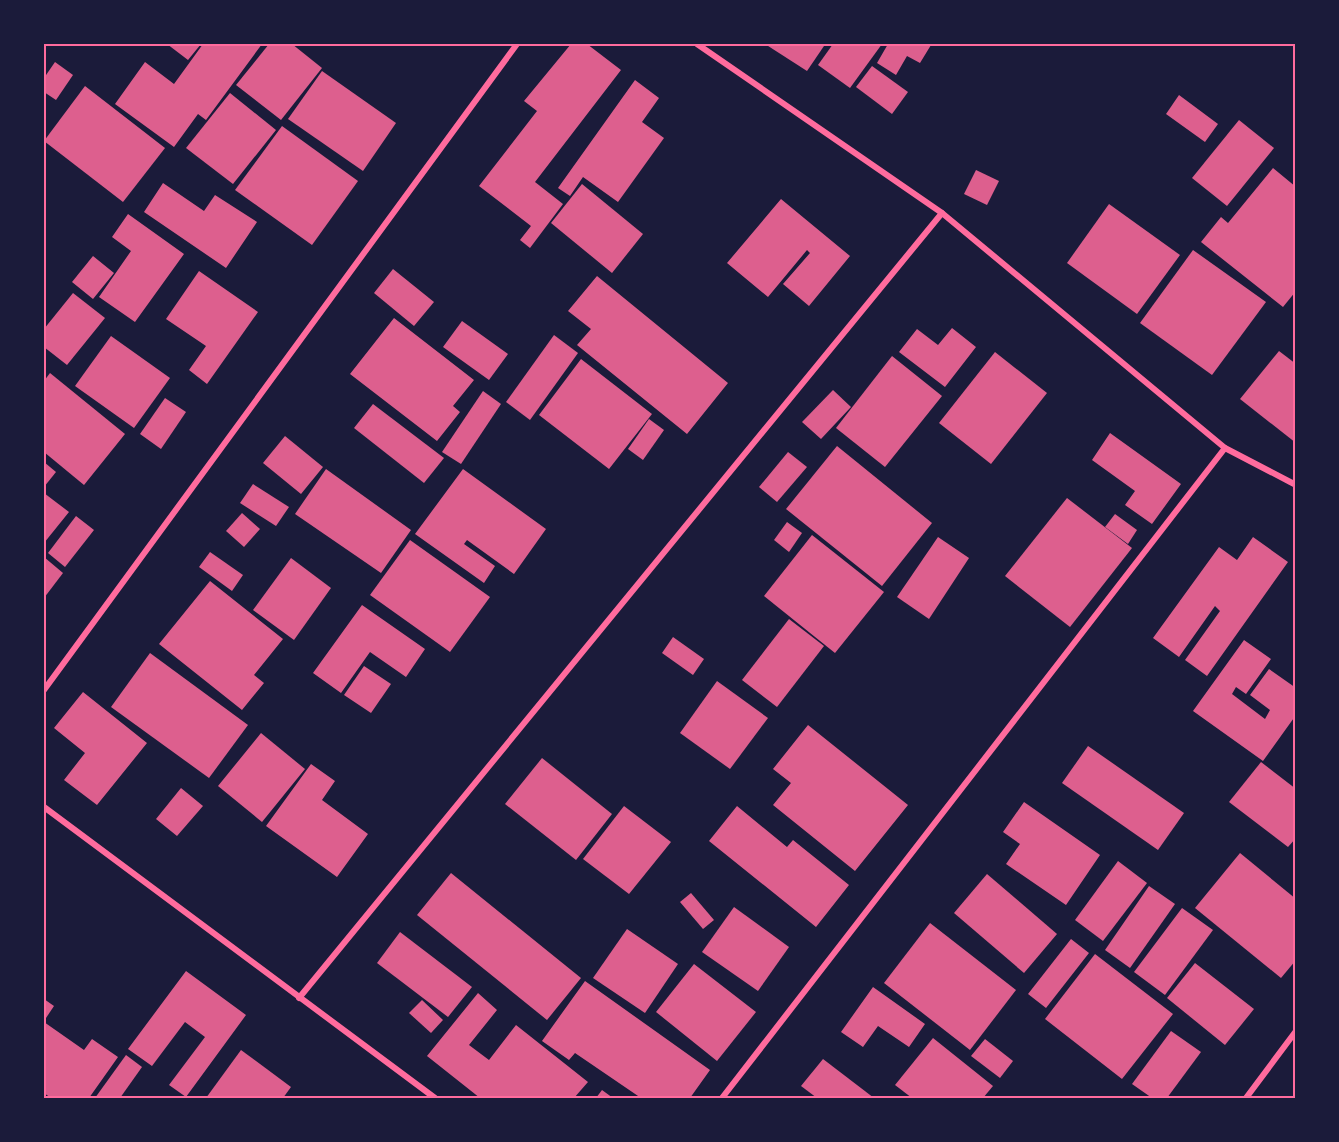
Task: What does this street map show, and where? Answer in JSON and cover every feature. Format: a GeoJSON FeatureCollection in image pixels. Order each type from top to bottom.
{"type":"FeatureCollection","features":[{"type":"Feature","properties":{"kind":"street"},"geometry":{"type":"LineString","coordinates":[[44,690],[517,44]]}},
{"type":"Feature","properties":{"kind":"street"},"geometry":{"type":"LineString","coordinates":[[697,44],[942,213],[1226,448],[1296,485]]}},
{"type":"Feature","properties":{"kind":"street"},"geometry":{"type":"LineString","coordinates":[[299,998],[942,213]]}},
{"type":"Feature","properties":{"kind":"street"},"geometry":{"type":"LineString","coordinates":[[722,1098],[1226,448]]}},
{"type":"Feature","properties":{"kind":"street"},"geometry":{"type":"LineString","coordinates":[[44,807],[435,1098]]}},
{"type":"Feature","properties":{"kind":"street"},"geometry":{"type":"LineString","coordinates":[[1246,1098],[1296,1031]]}},
{"type":"Feature","properties":{"kind":"building"},"geometry":{"type":"Polygon","coordinates":[[[167,44],[201,44],[188,60],[167,44]]]}},
{"type":"Feature","properties":{"kind":"building"},"geometry":{"type":"Polygon","coordinates":[[[203,44],[262,44],[206,120],[198,114],[174,147],[115,104],[145,62],[174,84],[203,44]]]}},
{"type":"Feature","properties":{"kind":"building"},"geometry":{"type":"Polygon","coordinates":[[[269,44],[292,44],[322,68],[281,120],[236,85],[269,44]]]}},
{"type":"Feature","properties":{"kind":"building"},"geometry":{"type":"Polygon","coordinates":[[[571,44],[587,44],[621,70],[535,182],[563,204],[530,248],[520,240],[531,226],[479,186],[537,111],[524,101],[571,44]]]}},
{"type":"Feature","properties":{"kind":"building"},"geometry":{"type":"Polygon","coordinates":[[[765,44],[820,44],[824,46],[807,71],[765,44]]]}},
{"type":"Feature","properties":{"kind":"building"},"geometry":{"type":"Polygon","coordinates":[[[833,44],[882,44],[850,88],[818,65],[833,44]]]}},
{"type":"Feature","properties":{"kind":"building"},"geometry":{"type":"Polygon","coordinates":[[[888,44],[931,45],[920,63],[907,56],[896,75],[877,63],[888,44]]]}},
{"type":"Feature","properties":{"kind":"building"},"geometry":{"type":"Polygon","coordinates":[[[55,62],[73,75],[56,100],[44,92],[44,78],[55,62]]]}},
{"type":"Feature","properties":{"kind":"building"},"geometry":{"type":"Polygon","coordinates":[[[872,66],[908,92],[892,114],[856,87],[872,66]]]}},
{"type":"Feature","properties":{"kind":"building"},"geometry":{"type":"Polygon","coordinates":[[[322,71],[396,123],[363,171],[288,119],[322,71]]]}},
{"type":"Feature","properties":{"kind":"building"},"geometry":{"type":"Polygon","coordinates":[[[635,80],[659,98],[642,122],[664,138],[618,202],[583,177],[570,196],[558,188],[635,80]]]}},
{"type":"Feature","properties":{"kind":"building"},"geometry":{"type":"Polygon","coordinates":[[[85,86],[165,148],[123,202],[44,141],[85,86]]]}},
{"type":"Feature","properties":{"kind":"building"},"geometry":{"type":"Polygon","coordinates":[[[230,93],[276,130],[233,184],[186,148],[230,93]]]}},
{"type":"Feature","properties":{"kind":"building"},"geometry":{"type":"Polygon","coordinates":[[[1179,95],[1218,124],[1205,142],[1166,114],[1179,95]]]}},
{"type":"Feature","properties":{"kind":"building"},"geometry":{"type":"Polygon","coordinates":[[[1239,120],[1274,148],[1227,206],[1192,178],[1239,120]]]}},
{"type":"Feature","properties":{"kind":"building"},"geometry":{"type":"Polygon","coordinates":[[[282,126],[358,181],[312,245],[235,190],[282,126]]]}},
{"type":"Feature","properties":{"kind":"building"},"geometry":{"type":"Polygon","coordinates":[[[1273,168],[1296,187],[1296,291],[1283,307],[1201,242],[1221,217],[1228,223],[1273,168]]]}},
{"type":"Feature","properties":{"kind":"building"},"geometry":{"type":"Polygon","coordinates":[[[976,170],[999,181],[987,205],[964,194],[976,170]]]}},
{"type":"Feature","properties":{"kind":"building"},"geometry":{"type":"Polygon","coordinates":[[[163,183],[204,211],[215,195],[257,222],[226,268],[144,212],[163,183]]]}},
{"type":"Feature","properties":{"kind":"building"},"geometry":{"type":"Polygon","coordinates":[[[582,184],[643,234],[612,273],[551,223],[582,184]]]}},
{"type":"Feature","properties":{"kind":"building"},"geometry":{"type":"Polygon","coordinates":[[[781,199],[850,256],[809,306],[783,284],[810,253],[807,250],[768,297],[727,263],[781,199]]]}},
{"type":"Feature","properties":{"kind":"building"},"geometry":{"type":"Polygon","coordinates":[[[1109,204],[1180,255],[1137,314],[1067,263],[1109,204]]]}},
{"type":"Feature","properties":{"kind":"building"},"geometry":{"type":"Polygon","coordinates":[[[128,214],[184,254],[135,322],[99,297],[131,251],[112,237],[128,214]]]}},
{"type":"Feature","properties":{"kind":"building"},"geometry":{"type":"Polygon","coordinates":[[[1193,250],[1266,302],[1212,375],[1140,323],[1193,250]]]}},
{"type":"Feature","properties":{"kind":"building"},"geometry":{"type":"Polygon","coordinates":[[[93,256],[114,273],[93,299],[72,282],[93,256]]]}},
{"type":"Feature","properties":{"kind":"building"},"geometry":{"type":"Polygon","coordinates":[[[393,269],[434,302],[414,326],[374,293],[393,269]]]}},
{"type":"Feature","properties":{"kind":"building"},"geometry":{"type":"Polygon","coordinates":[[[199,271],[258,312],[207,384],[189,370],[206,346],[166,319],[199,271]]]}},
{"type":"Feature","properties":{"kind":"building"},"geometry":{"type":"Polygon","coordinates":[[[597,276],[728,383],[687,434],[577,345],[591,329],[568,311],[597,276]]]}},
{"type":"Feature","properties":{"kind":"building"},"geometry":{"type":"Polygon","coordinates":[[[73,293],[105,318],[67,365],[44,347],[44,329],[73,293]]]}},
{"type":"Feature","properties":{"kind":"building"},"geometry":{"type":"Polygon","coordinates":[[[394,318],[474,380],[453,406],[460,412],[437,441],[350,374],[394,318]]]}},
{"type":"Feature","properties":{"kind":"building"},"geometry":{"type":"Polygon","coordinates":[[[462,321],[508,354],[489,380],[443,347],[462,321]]]}},
{"type":"Feature","properties":{"kind":"building"},"geometry":{"type":"Polygon","coordinates":[[[952,328],[976,347],[945,387],[899,352],[917,329],[938,345],[952,328]]]}},
{"type":"Feature","properties":{"kind":"building"},"geometry":{"type":"Polygon","coordinates":[[[554,335],[578,353],[530,420],[506,402],[554,335]]]}},
{"type":"Feature","properties":{"kind":"building"},"geometry":{"type":"Polygon","coordinates":[[[111,336],[170,378],[134,428],[75,386],[111,336]]]}},
{"type":"Feature","properties":{"kind":"building"},"geometry":{"type":"Polygon","coordinates":[[[1279,351],[1296,364],[1296,443],[1240,399],[1279,351]]]}},
{"type":"Feature","properties":{"kind":"building"},"geometry":{"type":"Polygon","coordinates":[[[995,352],[1047,393],[991,464],[939,423],[995,352]]]}},
{"type":"Feature","properties":{"kind":"building"},"geometry":{"type":"Polygon","coordinates":[[[892,356],[942,396],[885,467],[836,428],[892,356]]]}},
{"type":"Feature","properties":{"kind":"building"},"geometry":{"type":"Polygon","coordinates":[[[581,359],[652,414],[609,469],[539,415],[581,359]]]}},
{"type":"Feature","properties":{"kind":"building"},"geometry":{"type":"Polygon","coordinates":[[[50,373],[125,434],[84,485],[44,452],[44,381],[50,373]]]}},
{"type":"Feature","properties":{"kind":"building"},"geometry":{"type":"Polygon","coordinates":[[[833,390],[851,407],[821,439],[802,422],[833,390]]]}},
{"type":"Feature","properties":{"kind":"building"},"geometry":{"type":"Polygon","coordinates":[[[483,391],[501,404],[461,464],[442,452],[483,391]]]}},
{"type":"Feature","properties":{"kind":"building"},"geometry":{"type":"Polygon","coordinates":[[[165,398],[186,412],[161,449],[140,434],[165,398]]]}},
{"type":"Feature","properties":{"kind":"building"},"geometry":{"type":"Polygon","coordinates":[[[373,404],[444,458],[424,483],[354,428],[373,404]]]}},
{"type":"Feature","properties":{"kind":"building"},"geometry":{"type":"Polygon","coordinates":[[[649,419],[664,430],[643,460],[628,449],[649,419]]]}},
{"type":"Feature","properties":{"kind":"building"},"geometry":{"type":"Polygon","coordinates":[[[1110,433],[1181,484],[1152,524],[1125,505],[1135,491],[1092,460],[1110,433]]]}},
{"type":"Feature","properties":{"kind":"building"},"geometry":{"type":"Polygon","coordinates":[[[285,436],[323,467],[301,494],[263,463],[285,436]]]}},
{"type":"Feature","properties":{"kind":"building"},"geometry":{"type":"Polygon","coordinates":[[[837,446],[932,523],[882,586],[786,509],[837,446]]]}},
{"type":"Feature","properties":{"kind":"building"},"geometry":{"type":"Polygon","coordinates":[[[788,452],[807,467],[777,502],[759,487],[788,452]]]}},
{"type":"Feature","properties":{"kind":"building"},"geometry":{"type":"Polygon","coordinates":[[[44,462],[56,472],[44,487],[44,462]]]}},
{"type":"Feature","properties":{"kind":"building"},"geometry":{"type":"Polygon","coordinates":[[[326,469],[411,530],[381,573],[295,514],[326,469]]]}},
{"type":"Feature","properties":{"kind":"building"},"geometry":{"type":"Polygon","coordinates":[[[463,469],[546,529],[514,574],[467,540],[464,544],[495,566],[484,583],[415,534],[463,469]]]}},
{"type":"Feature","properties":{"kind":"building"},"geometry":{"type":"Polygon","coordinates":[[[253,484],[289,507],[276,526],[240,503],[253,484]]]}},
{"type":"Feature","properties":{"kind":"building"},"geometry":{"type":"Polygon","coordinates":[[[44,493],[69,512],[44,543],[44,493]]]}},
{"type":"Feature","properties":{"kind":"building"},"geometry":{"type":"Polygon","coordinates":[[[1067,498],[1132,548],[1070,627],[1005,576],[1067,498]]]}},
{"type":"Feature","properties":{"kind":"building"},"geometry":{"type":"Polygon","coordinates":[[[242,513],[260,529],[244,547],[226,531],[242,513]]]}},
{"type":"Feature","properties":{"kind":"building"},"geometry":{"type":"Polygon","coordinates":[[[1115,514],[1137,530],[1128,544],[1105,527],[1115,514]]]}},
{"type":"Feature","properties":{"kind":"building"},"geometry":{"type":"Polygon","coordinates":[[[76,516],[94,530],[65,567],[48,553],[76,516]]]}},
{"type":"Feature","properties":{"kind":"building"},"geometry":{"type":"Polygon","coordinates":[[[787,522],[802,533],[789,552],[774,540],[787,522]]]}},
{"type":"Feature","properties":{"kind":"building"},"geometry":{"type":"Polygon","coordinates":[[[812,535],[884,592],[835,653],[764,596],[812,535]]]}},
{"type":"Feature","properties":{"kind":"building"},"geometry":{"type":"Polygon","coordinates":[[[938,537],[969,558],[929,619],[897,597],[938,537]]]}},
{"type":"Feature","properties":{"kind":"building"},"geometry":{"type":"Polygon","coordinates":[[[1253,537],[1288,562],[1207,676],[1185,660],[1220,611],[1215,606],[1179,657],[1153,638],[1219,547],[1237,560],[1253,537]]]}},
{"type":"Feature","properties":{"kind":"building"},"geometry":{"type":"Polygon","coordinates":[[[410,540],[490,597],[450,652],[370,595],[410,540]]]}},
{"type":"Feature","properties":{"kind":"building"},"geometry":{"type":"Polygon","coordinates":[[[210,552],[243,575],[232,591],[199,567],[210,552]]]}},
{"type":"Feature","properties":{"kind":"building"},"geometry":{"type":"Polygon","coordinates":[[[44,557],[63,573],[44,598],[44,557]]]}},
{"type":"Feature","properties":{"kind":"building"},"geometry":{"type":"Polygon","coordinates":[[[291,558],[331,588],[294,640],[253,610],[291,558]]]}},
{"type":"Feature","properties":{"kind":"building"},"geometry":{"type":"Polygon","coordinates":[[[210,581],[283,639],[254,675],[264,683],[242,710],[159,644],[210,581]]]}},
{"type":"Feature","properties":{"kind":"building"},"geometry":{"type":"Polygon","coordinates":[[[362,605],[425,649],[406,677],[370,652],[341,693],[313,673],[362,605]]]}},
{"type":"Feature","properties":{"kind":"building"},"geometry":{"type":"Polygon","coordinates":[[[789,619],[824,646],[777,707],[742,680],[789,619]]]}},
{"type":"Feature","properties":{"kind":"building"},"geometry":{"type":"Polygon","coordinates":[[[673,637],[704,659],[693,675],[662,653],[673,637]]]}},
{"type":"Feature","properties":{"kind":"building"},"geometry":{"type":"Polygon","coordinates":[[[1244,640],[1271,659],[1246,694],[1236,687],[1232,694],[1265,719],[1270,710],[1250,695],[1269,669],[1296,688],[1296,715],[1263,761],[1193,711],[1244,640]]]}},
{"type":"Feature","properties":{"kind":"building"},"geometry":{"type":"Polygon","coordinates":[[[150,653],[248,725],[209,778],[111,707],[150,653]]]}},
{"type":"Feature","properties":{"kind":"building"},"geometry":{"type":"Polygon","coordinates":[[[364,666],[391,684],[371,713],[344,695],[364,666]]]}},
{"type":"Feature","properties":{"kind":"building"},"geometry":{"type":"Polygon","coordinates":[[[717,681],[768,718],[730,769],[680,733],[717,681]]]}},
{"type":"Feature","properties":{"kind":"building"},"geometry":{"type":"Polygon","coordinates":[[[83,692],[147,743],[97,805],[64,780],[85,753],[54,728],[83,692]]]}},
{"type":"Feature","properties":{"kind":"building"},"geometry":{"type":"Polygon","coordinates":[[[808,725],[908,805],[855,871],[773,805],[791,783],[773,769],[808,725]]]}},
{"type":"Feature","properties":{"kind":"building"},"geometry":{"type":"Polygon","coordinates":[[[261,733],[305,769],[262,822],[218,786],[261,733]]]}},
{"type":"Feature","properties":{"kind":"building"},"geometry":{"type":"Polygon","coordinates":[[[1088,746],[1184,813],[1158,850],[1062,783],[1088,746]]]}},
{"type":"Feature","properties":{"kind":"building"},"geometry":{"type":"Polygon","coordinates":[[[542,758],[612,814],[576,860],[505,804],[542,758]]]}},
{"type":"Feature","properties":{"kind":"building"},"geometry":{"type":"Polygon","coordinates":[[[1261,762],[1296,789],[1296,838],[1288,847],[1229,802],[1261,762]]]}},
{"type":"Feature","properties":{"kind":"building"},"geometry":{"type":"Polygon","coordinates":[[[311,764],[335,781],[322,800],[368,834],[337,877],[266,826],[311,764]]]}},
{"type":"Feature","properties":{"kind":"building"},"geometry":{"type":"Polygon","coordinates":[[[181,788],[203,806],[177,836],[156,819],[181,788]]]}},
{"type":"Feature","properties":{"kind":"building"},"geometry":{"type":"Polygon","coordinates":[[[1024,802],[1100,855],[1066,905],[1006,864],[1020,844],[1003,832],[1024,802]]]}},
{"type":"Feature","properties":{"kind":"building"},"geometry":{"type":"Polygon","coordinates":[[[624,806],[671,842],[629,894],[583,859],[624,806]]]}},
{"type":"Feature","properties":{"kind":"building"},"geometry":{"type":"Polygon","coordinates":[[[737,806],[787,847],[793,840],[849,885],[816,927],[709,841],[737,806]]]}},
{"type":"Feature","properties":{"kind":"building"},"geometry":{"type":"Polygon","coordinates":[[[1240,853],[1296,899],[1296,960],[1281,978],[1195,908],[1240,853]]]}},
{"type":"Feature","properties":{"kind":"building"},"geometry":{"type":"Polygon","coordinates":[[[1118,861],[1147,883],[1103,941],[1075,920],[1118,861]]]}},
{"type":"Feature","properties":{"kind":"building"},"geometry":{"type":"Polygon","coordinates":[[[451,873],[581,978],[547,1020],[417,915],[451,873]]]}},
{"type":"Feature","properties":{"kind":"building"},"geometry":{"type":"Polygon","coordinates":[[[987,874],[1057,934],[1024,973],[954,913],[987,874]]]}},
{"type":"Feature","properties":{"kind":"building"},"geometry":{"type":"Polygon","coordinates":[[[1149,886],[1175,904],[1130,968],[1105,950],[1149,886]]]}},
{"type":"Feature","properties":{"kind":"building"},"geometry":{"type":"Polygon","coordinates":[[[691,893],[714,920],[703,929],[680,902],[691,893]]]}},
{"type":"Feature","properties":{"kind":"building"},"geometry":{"type":"Polygon","coordinates":[[[734,907],[789,947],[758,991],[702,952],[734,907]]]}},
{"type":"Feature","properties":{"kind":"building"},"geometry":{"type":"Polygon","coordinates":[[[1182,908],[1213,930],[1165,995],[1134,972],[1182,908]]]}},
{"type":"Feature","properties":{"kind":"building"},"geometry":{"type":"Polygon","coordinates":[[[930,923],[1016,990],[970,1050],[884,983],[930,923]]]}},
{"type":"Feature","properties":{"kind":"building"},"geometry":{"type":"Polygon","coordinates":[[[627,929],[678,964],[645,1013],[593,978],[627,929]]]}},
{"type":"Feature","properties":{"kind":"building"},"geometry":{"type":"Polygon","coordinates":[[[400,932],[472,987],[448,1017],[377,963],[400,932]]]}},
{"type":"Feature","properties":{"kind":"building"},"geometry":{"type":"Polygon","coordinates":[[[1071,939],[1089,953],[1046,1008],[1028,994],[1071,939]]]}},
{"type":"Feature","properties":{"kind":"building"},"geometry":{"type":"Polygon","coordinates":[[[1095,954],[1173,1014],[1122,1079],[1045,1019],[1095,954]]]}},
{"type":"Feature","properties":{"kind":"building"},"geometry":{"type":"Polygon","coordinates":[[[1195,963],[1254,1009],[1225,1045],[1167,998],[1195,963]]]}},
{"type":"Feature","properties":{"kind":"building"},"geometry":{"type":"Polygon","coordinates":[[[694,964],[756,1012],[717,1061],[656,1012],[694,964]]]}},
{"type":"Feature","properties":{"kind":"building"},"geometry":{"type":"Polygon","coordinates":[[[186,971],[246,1015],[186,1097],[169,1085],[205,1037],[185,1022],[152,1066],[128,1049],[186,971]]]}},
{"type":"Feature","properties":{"kind":"building"},"geometry":{"type":"Polygon","coordinates":[[[585,981],[710,1070],[690,1098],[641,1098],[575,1053],[569,1060],[542,1041],[585,981]]]}},
{"type":"Feature","properties":{"kind":"building"},"geometry":{"type":"Polygon","coordinates":[[[873,987],[925,1024],[909,1047],[878,1026],[863,1047],[841,1032],[873,987]]]}},
{"type":"Feature","properties":{"kind":"building"},"geometry":{"type":"Polygon","coordinates":[[[478,993],[497,1010],[469,1045],[489,1060],[516,1025],[588,1082],[574,1098],[480,1098],[427,1056],[478,993]]]}},
{"type":"Feature","properties":{"kind":"building"},"geometry":{"type":"Polygon","coordinates":[[[44,999],[54,1006],[44,1021],[44,999]]]}},
{"type":"Feature","properties":{"kind":"building"},"geometry":{"type":"Polygon","coordinates":[[[422,1000],[443,1020],[431,1033],[409,1013],[422,1000]]]}},
{"type":"Feature","properties":{"kind":"building"},"geometry":{"type":"Polygon","coordinates":[[[44,1022],[84,1050],[92,1039],[118,1057],[89,1098],[51,1098],[44,1093],[44,1022]]]}},
{"type":"Feature","properties":{"kind":"building"},"geometry":{"type":"Polygon","coordinates":[[[1171,1031],[1201,1052],[1167,1098],[1152,1098],[1132,1084],[1171,1031]]]}},
{"type":"Feature","properties":{"kind":"building"},"geometry":{"type":"Polygon","coordinates":[[[933,1038],[993,1086],[983,1098],[912,1098],[895,1085],[933,1038]]]}},
{"type":"Feature","properties":{"kind":"building"},"geometry":{"type":"Polygon","coordinates":[[[985,1039],[1013,1061],[1000,1078],[971,1056],[985,1039]]]}},
{"type":"Feature","properties":{"kind":"building"},"geometry":{"type":"Polygon","coordinates":[[[241,1050],[291,1087],[283,1098],[206,1098],[241,1050]]]}},
{"type":"Feature","properties":{"kind":"building"},"geometry":{"type":"Polygon","coordinates":[[[126,1055],[142,1067],[120,1098],[95,1098],[126,1055]]]}},
{"type":"Feature","properties":{"kind":"building"},"geometry":{"type":"Polygon","coordinates":[[[823,1059],[874,1098],[817,1098],[801,1086],[823,1059]]]}},
{"type":"Feature","properties":{"kind":"building"},"geometry":{"type":"Polygon","coordinates":[[[602,1090],[613,1098],[596,1098],[602,1090]]]}}]}
